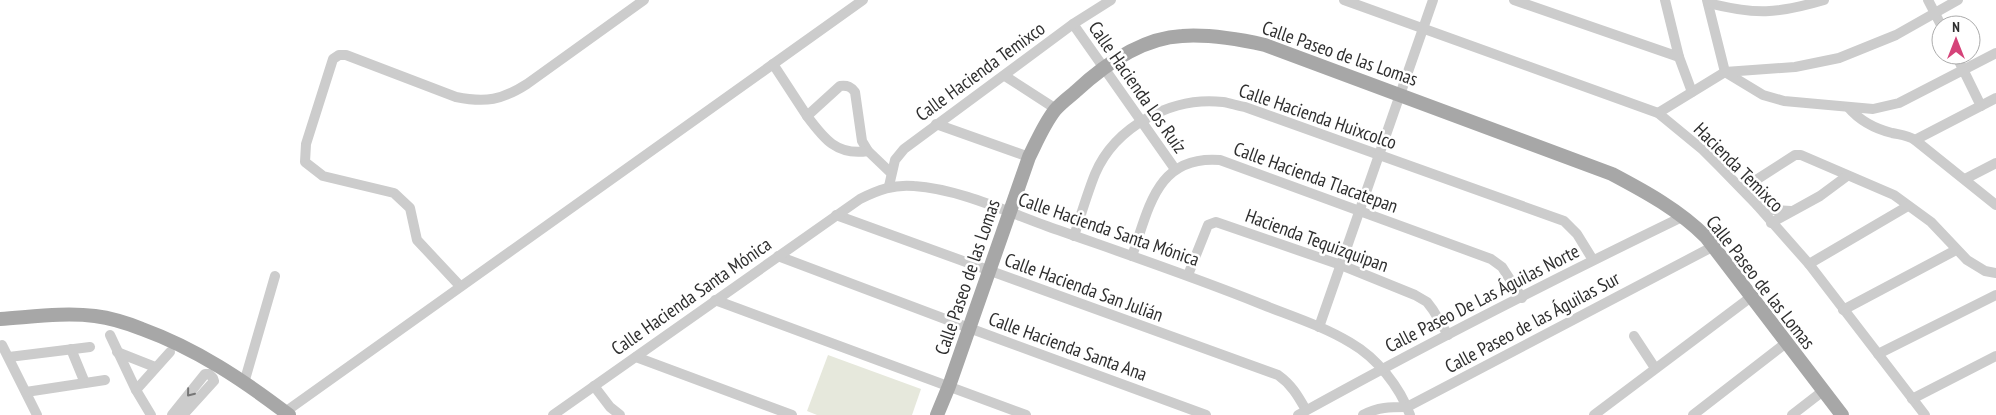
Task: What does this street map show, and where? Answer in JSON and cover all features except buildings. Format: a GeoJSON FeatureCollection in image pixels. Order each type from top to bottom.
{"type":"FeatureCollection","features":[{"type":"Feature","properties":{"kind":"main road","name":"Calle Paseo de las Lomas"},"geometry":{"type":"LineString","coordinates":[[937,415],[949,386],[1029,157],[1056,108],[1096,73],[1132,50],[1157,40],[1182,36],[1214,36],[1266,45],[1400,93],[1612,174],[1646,192],[1684,216],[1714,246],[1842,415]]}},
{"type":"Feature","properties":{"kind":"main road"},"geometry":{"type":"LineString","coordinates":[[0,319],[70,314],[110,318],[182,345],[214,362],[287,413]]}},
{"type":"Feature","properties":{"kind":"street"},"geometry":{"type":"LineString","coordinates":[[460,286],[417,240],[410,208],[394,193],[323,176],[305,162],[306,144],[333,59],[339,55],[346,55],[456,97],[470,100],[495,100],[507,96],[527,84],[644,0]]}},
{"type":"Feature","properties":{"kind":"street"},"geometry":{"type":"LineString","coordinates":[[287,413],[460,286],[863,0]]}},
{"type":"Feature","properties":{"kind":"street","name":"Calle Hacienda Temixco"},"geometry":{"type":"LineString","coordinates":[[889,186],[895,160],[904,149],[1073,24],[1111,0]]}},
{"type":"Feature","properties":{"kind":"street","name":"Hacienda Temixco"},"geometry":{"type":"LineString","coordinates":[[1344,0],[1658,114],[1703,150],[1756,204],[1809,264],[1925,415]]}},
{"type":"Feature","properties":{"kind":"street"},"geometry":{"type":"LineString","coordinates":[[1319,327],[1433,0]]}},
{"type":"Feature","properties":{"kind":"street"},"geometry":{"type":"LineString","coordinates":[[1514,0],[1679,57]]}},
{"type":"Feature","properties":{"kind":"street"},"geometry":{"type":"LineString","coordinates":[[1665,0],[1679,57],[1692,92]]}},
{"type":"Feature","properties":{"kind":"street"},"geometry":{"type":"LineString","coordinates":[[1707,2],[1738,11],[1761,12],[1785,11],[1824,0]]}},
{"type":"Feature","properties":{"kind":"street"},"geometry":{"type":"LineString","coordinates":[[1928,0],[1936,15]]}},
{"type":"Feature","properties":{"kind":"street"},"geometry":{"type":"LineString","coordinates":[[1658,114],[1725,72],[1795,67],[1839,58],[1896,35],[1958,0]]}},
{"type":"Feature","properties":{"kind":"street"},"geometry":{"type":"LineString","coordinates":[[1707,2],[1725,72],[1763,95],[1784,101],[1873,109],[1899,103],[1996,53]]}},
{"type":"Feature","properties":{"kind":"street","name":"Calle Hacienda Los Ruíz"},"geometry":{"type":"LineString","coordinates":[[1073,24],[1175,169]]}},
{"type":"Feature","properties":{"kind":"street"},"geometry":{"type":"LineString","coordinates":[[773,64],[818,132],[838,149],[855,153],[868,151]]}},
{"type":"Feature","properties":{"kind":"street"},"geometry":{"type":"LineString","coordinates":[[1961,65],[1981,106]]}},
{"type":"Feature","properties":{"kind":"street"},"geometry":{"type":"LineString","coordinates":[[1005,76],[1056,108]]}},
{"type":"Feature","properties":{"kind":"street"},"geometry":{"type":"LineString","coordinates":[[807,116],[840,86],[847,85],[851,87],[856,92],[862,140],[868,151],[891,173]]}},
{"type":"Feature","properties":{"kind":"street"},"geometry":{"type":"LineString","coordinates":[[1915,140],[1996,98]]}},
{"type":"Feature","properties":{"kind":"street","name":"Calle Hacienda Huixcolco"},"geometry":{"type":"LineString","coordinates":[[1074,236],[1095,174],[1103,159],[1129,129],[1140,121],[1164,110],[1204,102],[1222,102],[1245,107],[1564,221],[1577,234],[1593,260]]}},
{"type":"Feature","properties":{"kind":"street"},"geometry":{"type":"LineString","coordinates":[[1848,107],[1855,115],[1878,128],[1908,136],[1915,140],[1996,204]]}},
{"type":"Feature","properties":{"kind":"street"},"geometry":{"type":"LineString","coordinates":[[936,124],[1029,157]]}},
{"type":"Feature","properties":{"kind":"street"},"geometry":{"type":"LineString","coordinates":[[1742,189],[1795,155],[1801,155],[1894,195],[1931,222],[1967,260],[1985,271],[1996,273]]}},
{"type":"Feature","properties":{"kind":"street","name":"Calle Hacienda Tlacatepan"},"geometry":{"type":"LineString","coordinates":[[1132,256],[1160,184],[1175,169],[1192,162],[1205,159],[1220,160],[1491,259],[1502,267],[1510,277],[1522,298]]}},
{"type":"Feature","properties":{"kind":"street"},"geometry":{"type":"LineString","coordinates":[[1964,180],[1996,163]]}},
{"type":"Feature","properties":{"kind":"street"},"geometry":{"type":"LineString","coordinates":[[1771,223],[1820,196],[1847,176]]}},
{"type":"Feature","properties":{"kind":"street","name":"Calle Hacienda Santa Mónica"},"geometry":{"type":"LineString","coordinates":[[553,415],[836,215],[860,199],[889,186],[914,186],[941,190],[974,199],[1188,275],[1319,327],[1352,343],[1372,358],[1408,411]]}},
{"type":"Feature","properties":{"kind":"street"},"geometry":{"type":"LineString","coordinates":[[1756,204],[1773,210],[1791,211]]}},
{"type":"Feature","properties":{"kind":"street"},"geometry":{"type":"LineString","coordinates":[[1809,264],[1908,206]]}},
{"type":"Feature","properties":{"kind":"street","name":"Calle Hacienda San Julián"},"geometry":{"type":"LineString","coordinates":[[836,215],[1278,375],[1295,391],[1302,413]]}},
{"type":"Feature","properties":{"kind":"street","name":"Calle Paseo De Las Águilas Norte"},"geometry":{"type":"LineString","coordinates":[[1302,413],[1381,369],[1593,260],[1684,216]]}},
{"type":"Feature","properties":{"kind":"street","name":"Hacienda Tequizquipan"},"geometry":{"type":"LineString","coordinates":[[1188,275],[1208,225],[1216,222],[1341,265],[1415,295],[1427,302],[1448,335]]}},
{"type":"Feature","properties":{"kind":"street","name":"Calle Paseo de las Águilas Sur"},"geometry":{"type":"LineString","coordinates":[[1363,415],[1373,409],[1382,407],[1408,411],[1714,246]]}},
{"type":"Feature","properties":{"kind":"street"},"geometry":{"type":"LineString","coordinates":[[1843,310],[1956,250]]}},
{"type":"Feature","properties":{"kind":"street","name":"Calle Hacienda Santa Ana"},"geometry":{"type":"LineString","coordinates":[[778,256],[1206,415]]}},
{"type":"Feature","properties":{"kind":"street"},"geometry":{"type":"LineString","coordinates":[[244,383],[275,276]]}},
{"type":"Feature","properties":{"kind":"street"},"geometry":{"type":"LineString","coordinates":[[1878,354],[1996,295]]}},
{"type":"Feature","properties":{"kind":"street"},"geometry":{"type":"LineString","coordinates":[[1594,415],[1751,297]]}},
{"type":"Feature","properties":{"kind":"street"},"geometry":{"type":"LineString","coordinates":[[715,300],[1026,415]]}},
{"type":"Feature","properties":{"kind":"street"},"geometry":{"type":"LineString","coordinates":[[110,335],[136,390],[151,415]]}},
{"type":"Feature","properties":{"kind":"street"},"geometry":{"type":"LineString","coordinates":[[1634,336],[1655,368]]}},
{"type":"Feature","properties":{"kind":"street"},"geometry":{"type":"LineString","coordinates":[[1692,415],[1786,343]]}},
{"type":"Feature","properties":{"kind":"street"},"geometry":{"type":"LineString","coordinates":[[2,345],[37,415]]}},
{"type":"Feature","properties":{"kind":"street"},"geometry":{"type":"LineString","coordinates":[[9,357],[90,346]]}},
{"type":"Feature","properties":{"kind":"street"},"geometry":{"type":"LineString","coordinates":[[71,349],[85,383]]}},
{"type":"Feature","properties":{"kind":"street"},"geometry":{"type":"LineString","coordinates":[[117,352],[155,367]]}},
{"type":"Feature","properties":{"kind":"street"},"geometry":{"type":"LineString","coordinates":[[136,390],[170,352]]}},
{"type":"Feature","properties":{"kind":"street"},"geometry":{"type":"LineString","coordinates":[[1912,399],[1996,356]]}},
{"type":"Feature","properties":{"kind":"street"},"geometry":{"type":"LineString","coordinates":[[636,357],[792,415]]}},
{"type":"Feature","properties":{"kind":"street"},"geometry":{"type":"LineString","coordinates":[[172,415],[205,374],[209,374],[214,378],[214,381],[183,415]]}},
{"type":"Feature","properties":{"kind":"street"},"geometry":{"type":"LineString","coordinates":[[26,392],[105,380]]}},
{"type":"Feature","properties":{"kind":"street"},"geometry":{"type":"LineString","coordinates":[[594,386],[610,407],[620,415]]}},
{"type":"Feature","properties":{"kind":"street"},"geometry":{"type":"LineString","coordinates":[[1792,415],[1824,391]]}},
{"type":"Feature","properties":{"kind":"shaded area"},"geometry":{"type":"Polygon","coordinates":[[[828,355],[921,389],[912,415],[817,415],[807,411],[828,355]]]}}]}
